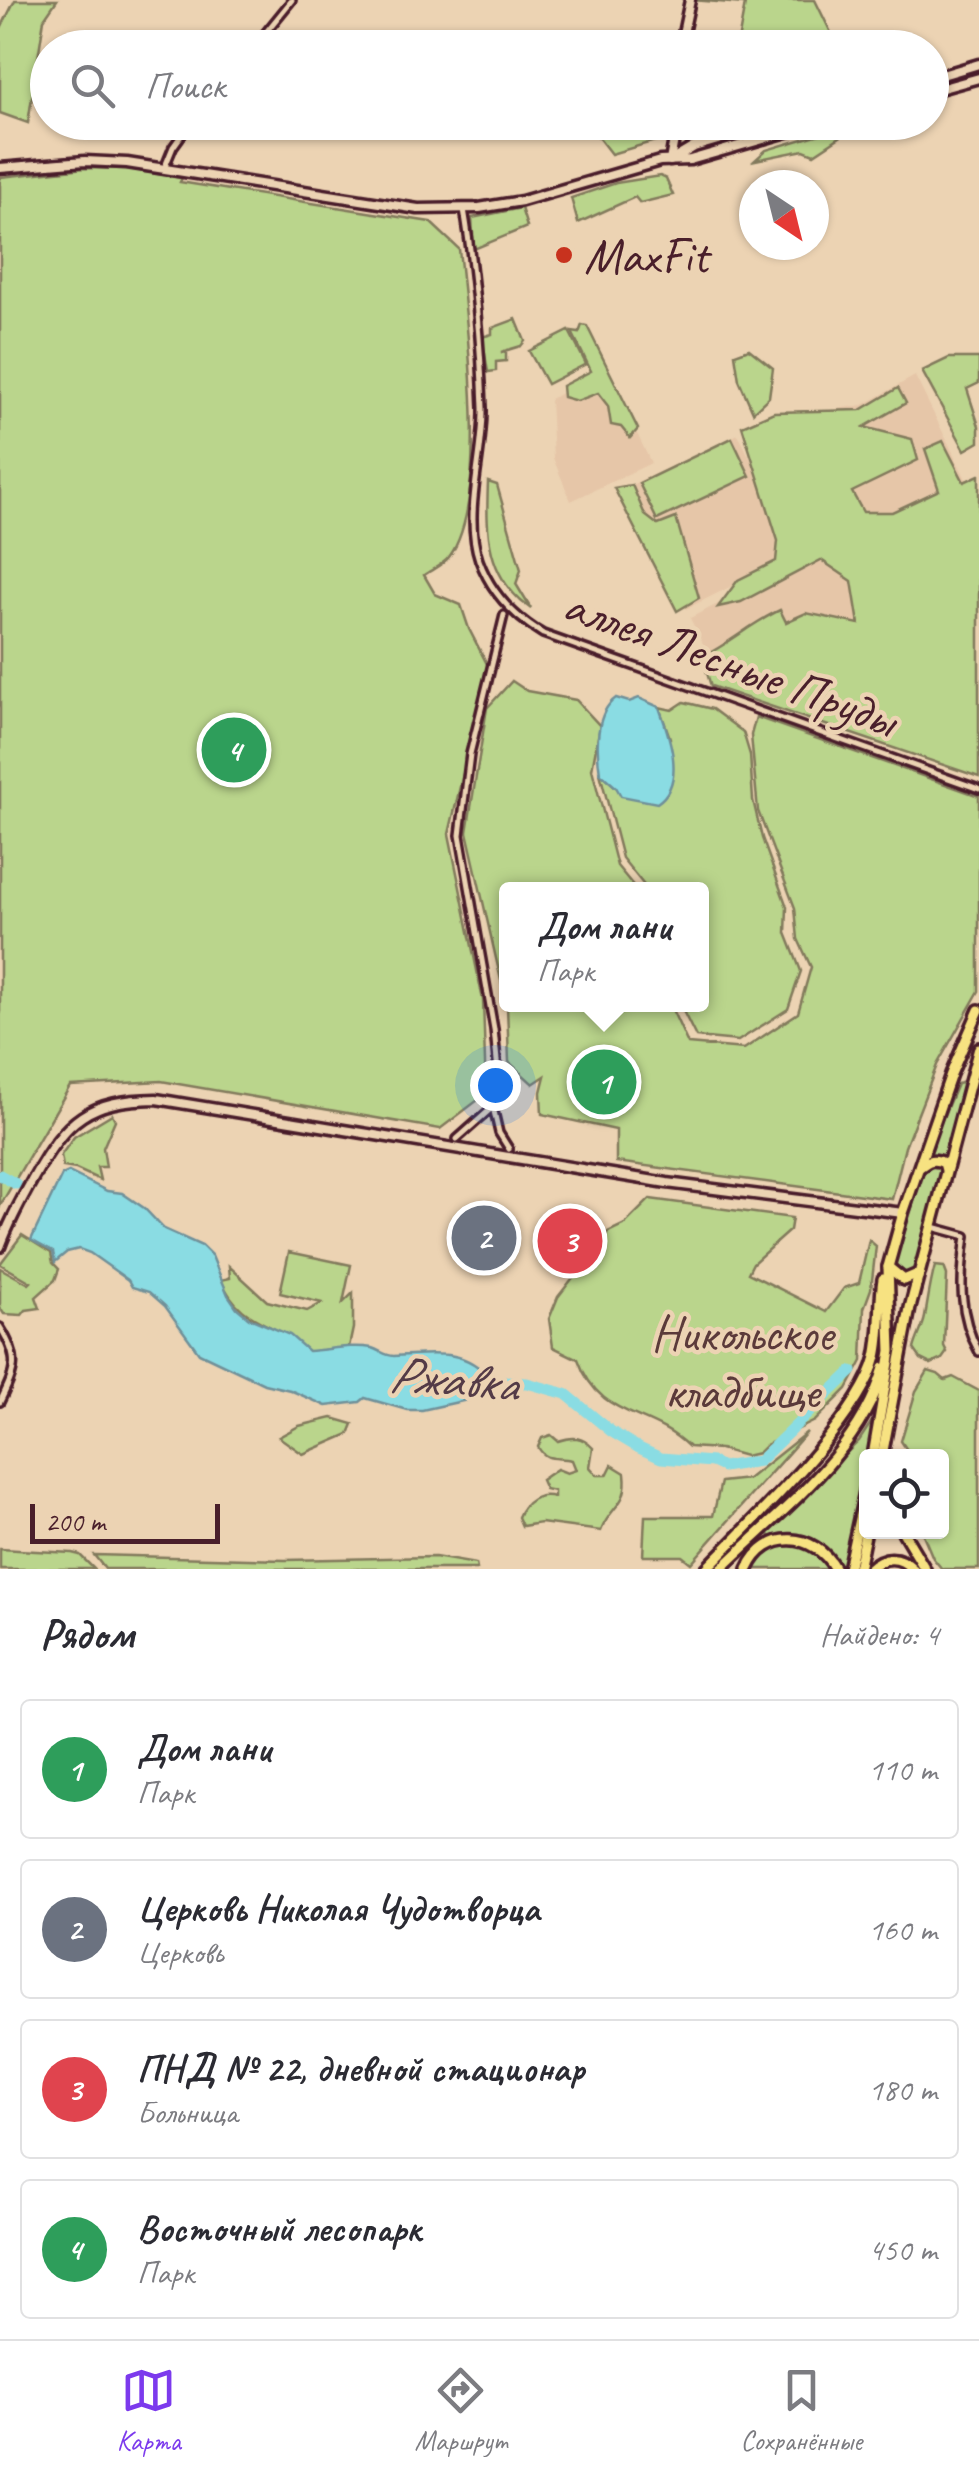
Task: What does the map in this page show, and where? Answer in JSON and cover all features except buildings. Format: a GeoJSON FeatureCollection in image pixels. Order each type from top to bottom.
{"type":"FeatureCollection","features":[{"type":"Feature","properties":{"kind":"main road"},"geometry":{"type":"LineString","coordinates":[[706,1569],[798,1472],[861,1390],[876,1355],[881,1297],[903,1214],[951,1074],[979,1010]]}},
{"type":"Feature","properties":{"kind":"main road"},"geometry":{"type":"LineString","coordinates":[[887,1449],[910,1308],[979,1048]]}},
{"type":"Feature","properties":{"kind":"main road"},"geometry":{"type":"LineString","coordinates":[[951,1074],[968,1080]]}},
{"type":"Feature","properties":{"kind":"main road"},"geometry":{"type":"LineString","coordinates":[[918,1169],[929,1160],[936,1160],[944,1163],[947,1172]]}},
{"type":"Feature","properties":{"kind":"main road"},"geometry":{"type":"LineString","coordinates":[[888,1267],[904,1280],[916,1277],[922,1269]]}},
{"type":"Feature","properties":{"kind":"main road"},"geometry":{"type":"LineString","coordinates":[[873,1449],[891,1351],[888,1267]]}},
{"type":"Feature","properties":{"kind":"main road"},"geometry":{"type":"LineString","coordinates":[[881,1297],[892,1324]]}},
{"type":"Feature","properties":{"kind":"main road"},"geometry":{"type":"LineString","coordinates":[[720,1569],[849,1442],[873,1401],[891,1351]]}},
{"type":"Feature","properties":{"kind":"main road"},"geometry":{"type":"LineString","coordinates":[[848,1569],[859,1519]]}},
{"type":"Feature","properties":{"kind":"main road"},"geometry":{"type":"LineString","coordinates":[[748,1569],[767,1545],[792,1539],[816,1546],[835,1569]]}},
{"type":"Feature","properties":{"kind":"main road"},"geometry":{"type":"LineString","coordinates":[[858,1569],[864,1539]]}},
{"type":"Feature","properties":{"kind":"main road"},"geometry":{"type":"LineString","coordinates":[[907,1539],[925,1569]]}},
{"type":"Feature","properties":{"kind":"main road"},"geometry":{"type":"LineString","coordinates":[[870,1569],[882,1560],[894,1558],[913,1569]]}},
{"type":"Feature","properties":{"kind":"street"},"geometry":{"type":"LineString","coordinates":[[267,30],[292,0]]}},
{"type":"Feature","properties":{"kind":"street"},"geometry":{"type":"LineString","coordinates":[[684,30],[690,0]]}},
{"type":"Feature","properties":{"kind":"street"},"geometry":{"type":"LineString","coordinates":[[949,73],[979,64]]}},
{"type":"Feature","properties":{"kind":"street"},"geometry":{"type":"LineString","coordinates":[[949,86],[979,78]]}},
{"type":"Feature","properties":{"kind":"street"},"geometry":{"type":"LineString","coordinates":[[164,170],[177,140]]}},
{"type":"Feature","properties":{"kind":"street"},"geometry":{"type":"LineString","coordinates":[[666,159],[674,140]]}},
{"type":"Feature","properties":{"kind":"street"},"geometry":{"type":"LineString","coordinates":[[675,140],[680,148],[694,147]]}},
{"type":"Feature","properties":{"kind":"street"},"geometry":{"type":"LineString","coordinates":[[0,168],[95,161],[418,208],[464,209],[524,200],[718,140]]}},
{"type":"Feature","properties":{"kind":"street"},"geometry":{"type":"LineString","coordinates":[[666,159],[690,160],[759,140]]}},
{"type":"Feature","properties":{"kind":"street","name":"аллея Лесные Пруды"},"geometry":{"type":"LineString","coordinates":[[464,209],[483,410],[473,526],[479,561],[492,588],[509,609],[543,634],[979,789]]}},
{"type":"Feature","properties":{"kind":"street"},"geometry":{"type":"LineString","coordinates":[[504,615],[470,754],[460,836],[494,1029],[499,1082],[493,1106],[502,1144],[509,1148]]}},
{"type":"Feature","properties":{"kind":"street"},"geometry":{"type":"LineString","coordinates":[[0,1247],[10,1220],[54,1142],[69,1125],[107,1103],[156,1099],[667,1184],[903,1214]]}},
{"type":"Feature","properties":{"kind":"street"},"geometry":{"type":"LineString","coordinates":[[457,1139],[493,1106]]}},
{"type":"Feature","properties":{"kind":"street"},"geometry":{"type":"LineString","coordinates":[[0,1229],[10,1220]]}},
{"type":"Feature","properties":{"kind":"street"},"geometry":{"type":"LineString","coordinates":[[933,1227],[966,1236],[960,1284],[962,1305],[979,1352]]}},
{"type":"Feature","properties":{"kind":"street"},"geometry":{"type":"LineString","coordinates":[[0,1327],[12,1346],[16,1362],[0,1402]]}},
{"type":"Feature","properties":{"kind":"shaded area"},"geometry":{"type":"Polygon","coordinates":[[[607,370],[651,463],[571,501],[553,458],[550,399],[607,370]]]}},
{"type":"Feature","properties":{"kind":"shaded area"},"geometry":{"type":"Polygon","coordinates":[[[915,376],[974,495],[860,540],[827,478],[836,409],[863,405],[915,376]]]}},
{"type":"Feature","properties":{"kind":"shaded area"},"geometry":{"type":"Polygon","coordinates":[[[738,434],[798,553],[686,609],[627,487],[738,434]]]}},
{"type":"Feature","properties":{"kind":"shaded area"},"geometry":{"type":"Polygon","coordinates":[[[839,543],[883,618],[719,676],[690,618],[839,543]]]}},
{"type":"Feature","properties":{"kind":"green space"},"geometry":{"type":"Polygon","coordinates":[[[15,0],[57,0],[44,19],[42,30],[30,30],[28,123],[0,113],[0,30],[15,0]]]}},
{"type":"Feature","properties":{"kind":"green space"},"geometry":{"type":"Polygon","coordinates":[[[691,0],[815,0],[830,30],[740,30],[745,4],[691,0]]]}},
{"type":"Feature","properties":{"kind":"green space"},"geometry":{"type":"Polygon","coordinates":[[[600,140],[659,140],[611,154],[600,140]]]}},
{"type":"Feature","properties":{"kind":"green space"},"geometry":{"type":"Polygon","coordinates":[[[799,140],[835,140],[814,154],[804,150],[755,160],[766,150],[799,140]]]}},
{"type":"Feature","properties":{"kind":"green space"},"geometry":{"type":"Polygon","coordinates":[[[85,168],[128,169],[182,178],[180,182],[430,222],[459,249],[472,409],[469,496],[462,531],[449,557],[424,575],[435,594],[461,605],[488,666],[449,834],[483,1000],[486,1094],[440,1129],[161,1081],[70,1086],[0,1206],[0,177],[85,168]]]}},
{"type":"Feature","properties":{"kind":"green space"},"geometry":{"type":"Polygon","coordinates":[[[660,176],[666,179],[673,195],[640,203],[635,197],[578,223],[571,198],[616,183],[660,176]]]}},
{"type":"Feature","properties":{"kind":"green space"},"geometry":{"type":"Polygon","coordinates":[[[521,208],[527,227],[474,249],[472,218],[521,208]]]}},
{"type":"Feature","properties":{"kind":"green space"},"geometry":{"type":"Polygon","coordinates":[[[516,319],[525,341],[501,352],[506,353],[506,361],[496,362],[496,371],[488,372],[482,337],[492,334],[492,328],[516,319]]]}},
{"type":"Feature","properties":{"kind":"green space"},"geometry":{"type":"Polygon","coordinates":[[[582,325],[587,326],[638,429],[630,438],[621,427],[611,425],[608,406],[598,393],[577,401],[563,397],[562,386],[591,371],[572,332],[579,333],[582,325]]]}},
{"type":"Feature","properties":{"kind":"green space"},"geometry":{"type":"Polygon","coordinates":[[[569,331],[586,364],[547,384],[529,351],[569,331]]]}},
{"type":"Feature","properties":{"kind":"green space"},"geometry":{"type":"Polygon","coordinates":[[[749,349],[773,368],[769,397],[753,412],[739,380],[735,354],[749,349]]]}},
{"type":"Feature","properties":{"kind":"green space"},"geometry":{"type":"Polygon","coordinates":[[[949,358],[979,358],[979,383],[967,389],[979,426],[979,442],[965,450],[922,371],[949,358]]]}},
{"type":"Feature","properties":{"kind":"green space"},"geometry":{"type":"Polygon","coordinates":[[[898,388],[906,403],[864,427],[912,439],[918,460],[852,492],[863,512],[892,512],[939,490],[925,449],[943,441],[964,482],[979,475],[979,777],[711,686],[702,657],[780,610],[786,622],[806,613],[859,624],[852,581],[821,560],[741,602],[718,607],[738,580],[776,561],[778,541],[742,426],[774,412],[861,410],[898,388]]]}},
{"type":"Feature","properties":{"kind":"green space"},"geometry":{"type":"Polygon","coordinates":[[[732,438],[750,476],[657,520],[639,483],[732,438]]]}},
{"type":"Feature","properties":{"kind":"green space"},"geometry":{"type":"Polygon","coordinates":[[[488,482],[497,485],[521,570],[516,584],[531,609],[505,583],[497,568],[489,536],[488,482]]]}},
{"type":"Feature","properties":{"kind":"green space"},"geometry":{"type":"Polygon","coordinates":[[[632,485],[645,515],[658,525],[676,518],[699,598],[677,611],[614,488],[632,485]]]}},
{"type":"Feature","properties":{"kind":"green space"},"geometry":{"type":"Polygon","coordinates":[[[512,681],[527,691],[576,700],[600,726],[592,769],[617,866],[630,882],[499,882],[499,971],[467,832],[487,708],[512,681]]]}},
{"type":"Feature","properties":{"kind":"green space"},"geometry":{"type":"Polygon","coordinates":[[[684,702],[712,709],[743,732],[762,838],[787,907],[786,933],[801,971],[788,1009],[738,1041],[696,1037],[684,1012],[709,1012],[709,882],[641,882],[622,858],[600,773],[616,787],[670,738],[659,707],[672,710],[684,702]]]}},
{"type":"Feature","properties":{"kind":"green space"},"geometry":{"type":"Polygon","coordinates":[[[756,717],[979,796],[979,991],[937,1065],[905,1147],[892,1199],[616,1162],[616,1130],[542,1114],[545,1076],[533,1084],[509,1062],[507,1012],[673,1012],[688,1044],[744,1049],[798,1013],[811,967],[798,939],[795,908],[758,811],[751,735],[756,717]]]}},
{"type":"Feature","properties":{"kind":"green space"},"geometry":{"type":"Polygon","coordinates":[[[961,1083],[946,1161],[937,1155],[927,1155],[957,1084],[961,1083]]]}},
{"type":"Feature","properties":{"kind":"green space"},"geometry":{"type":"Polygon","coordinates":[[[112,1114],[115,1120],[103,1148],[106,1167],[97,1167],[100,1180],[63,1167],[61,1155],[74,1137],[112,1114]]]}},
{"type":"Feature","properties":{"kind":"green space"},"geometry":{"type":"Polygon","coordinates":[[[935,1164],[944,1174],[919,1267],[909,1276],[902,1274],[895,1263],[924,1169],[935,1164]]]}},
{"type":"Feature","properties":{"kind":"green space","name":"Никольское кладбище"},"geometry":{"type":"Polygon","coordinates":[[[650,1199],[792,1218],[790,1230],[753,1263],[748,1273],[826,1312],[844,1288],[859,1283],[869,1240],[876,1246],[871,1289],[864,1308],[862,1361],[847,1389],[815,1421],[766,1445],[758,1453],[745,1456],[689,1447],[657,1425],[612,1404],[587,1379],[578,1359],[553,1347],[549,1319],[558,1297],[575,1275],[598,1256],[608,1232],[625,1224],[650,1199]]]}},
{"type":"Feature","properties":{"kind":"green space"},"geometry":{"type":"Polygon","coordinates":[[[22,1235],[51,1253],[59,1269],[55,1280],[36,1297],[40,1308],[26,1310],[22,1315],[4,1314],[0,1308],[0,1268],[31,1282],[0,1264],[22,1235]]]}},
{"type":"Feature","properties":{"kind":"green space"},"geometry":{"type":"Polygon","coordinates":[[[289,1252],[351,1265],[343,1303],[353,1293],[349,1347],[308,1352],[249,1315],[229,1295],[221,1280],[230,1278],[229,1266],[267,1301],[307,1311],[322,1303],[280,1293],[289,1252]]]}},
{"type":"Feature","properties":{"kind":"green space"},"geometry":{"type":"Polygon","coordinates":[[[935,1266],[944,1267],[947,1275],[947,1352],[931,1364],[914,1349],[935,1266]]]}},
{"type":"Feature","properties":{"kind":"green space"},"geometry":{"type":"Polygon","coordinates":[[[928,1371],[945,1380],[953,1377],[979,1391],[979,1569],[942,1569],[925,1539],[949,1539],[949,1449],[906,1449],[901,1441],[916,1391],[928,1371]]]}},
{"type":"Feature","properties":{"kind":"green space"},"geometry":{"type":"Polygon","coordinates":[[[332,1418],[353,1424],[349,1434],[303,1454],[279,1437],[299,1426],[332,1418]]]}},
{"type":"Feature","properties":{"kind":"green space"},"geometry":{"type":"Polygon","coordinates":[[[874,1418],[868,1449],[859,1449],[859,1496],[845,1569],[830,1550],[813,1539],[794,1535],[772,1537],[765,1532],[859,1441],[874,1418]]]}},
{"type":"Feature","properties":{"kind":"green space"},"geometry":{"type":"Polygon","coordinates":[[[807,1432],[691,1563],[682,1556],[643,1556],[645,1516],[713,1516],[721,1482],[748,1479],[807,1432]]]}},
{"type":"Feature","properties":{"kind":"green space"},"geometry":{"type":"Polygon","coordinates":[[[551,1435],[558,1441],[577,1438],[589,1444],[593,1448],[590,1467],[597,1475],[607,1475],[612,1465],[625,1473],[622,1499],[601,1531],[541,1523],[522,1526],[518,1517],[528,1503],[537,1497],[554,1497],[554,1491],[545,1489],[541,1480],[557,1469],[567,1473],[576,1470],[572,1460],[541,1452],[538,1447],[542,1438],[551,1435]]]}},
{"type":"Feature","properties":{"kind":"green space"},"geometry":{"type":"Polygon","coordinates":[[[799,1543],[818,1552],[831,1569],[753,1569],[771,1548],[799,1543]]]}},
{"type":"Feature","properties":{"kind":"green space"},"geometry":{"type":"Polygon","coordinates":[[[0,1549],[72,1553],[80,1555],[94,1569],[0,1569],[0,1549]]]}},
{"type":"Feature","properties":{"kind":"green space"},"geometry":{"type":"Polygon","coordinates":[[[94,1555],[285,1560],[435,1557],[476,1564],[477,1569],[105,1569],[94,1555]]]}},
{"type":"Feature","properties":{"kind":"water"},"geometry":{"type":"Polygon","coordinates":[[[616,698],[629,702],[639,698],[659,707],[671,744],[673,771],[666,794],[657,803],[621,796],[600,773],[601,722],[616,698]]]}},
{"type":"Feature","properties":{"kind":"water"},"geometry":{"type":"Polygon","coordinates":[[[69,1172],[107,1191],[122,1193],[164,1229],[202,1246],[212,1256],[237,1308],[249,1318],[290,1335],[308,1351],[364,1347],[391,1356],[457,1357],[479,1368],[489,1378],[487,1385],[476,1398],[422,1410],[407,1410],[365,1398],[326,1406],[290,1390],[264,1384],[199,1353],[165,1306],[149,1292],[132,1287],[90,1253],[79,1249],[67,1252],[55,1262],[53,1252],[31,1240],[62,1175],[69,1172]]]}},
{"type":"Feature","properties":{"kind":"waterway","name":"Ржавка"},"geometry":{"type":"LineString","coordinates":[[0,1175],[16,1184]]}},
{"type":"Feature","properties":{"kind":"waterway","name":"Ржавка"},"geometry":{"type":"LineString","coordinates":[[476,1381],[527,1383],[566,1394],[612,1432],[639,1448],[661,1458],[712,1462],[723,1467],[759,1461],[852,1371]]}},
{"type":"Feature","properties":{"kind":"place","name":"MaxFit"},"geometry":{"type":"Point","coordinates":[564,255]}},
{"type":"Feature","properties":{"kind":"place","name":"Восточный лесопарк"},"geometry":{"type":"Point","coordinates":[234,750]}},
{"type":"Feature","properties":{"kind":"place","name":"Дом лани"},"geometry":{"type":"Point","coordinates":[604,1082]}},
{"type":"Feature","properties":{"kind":"place","name":"Церковь Николая Чудотворца"},"geometry":{"type":"Point","coordinates":[484,1238]}},
{"type":"Feature","properties":{"kind":"place","name":"ПНД № 22, дневной стационар"},"geometry":{"type":"Point","coordinates":[570,1241]}}]}
